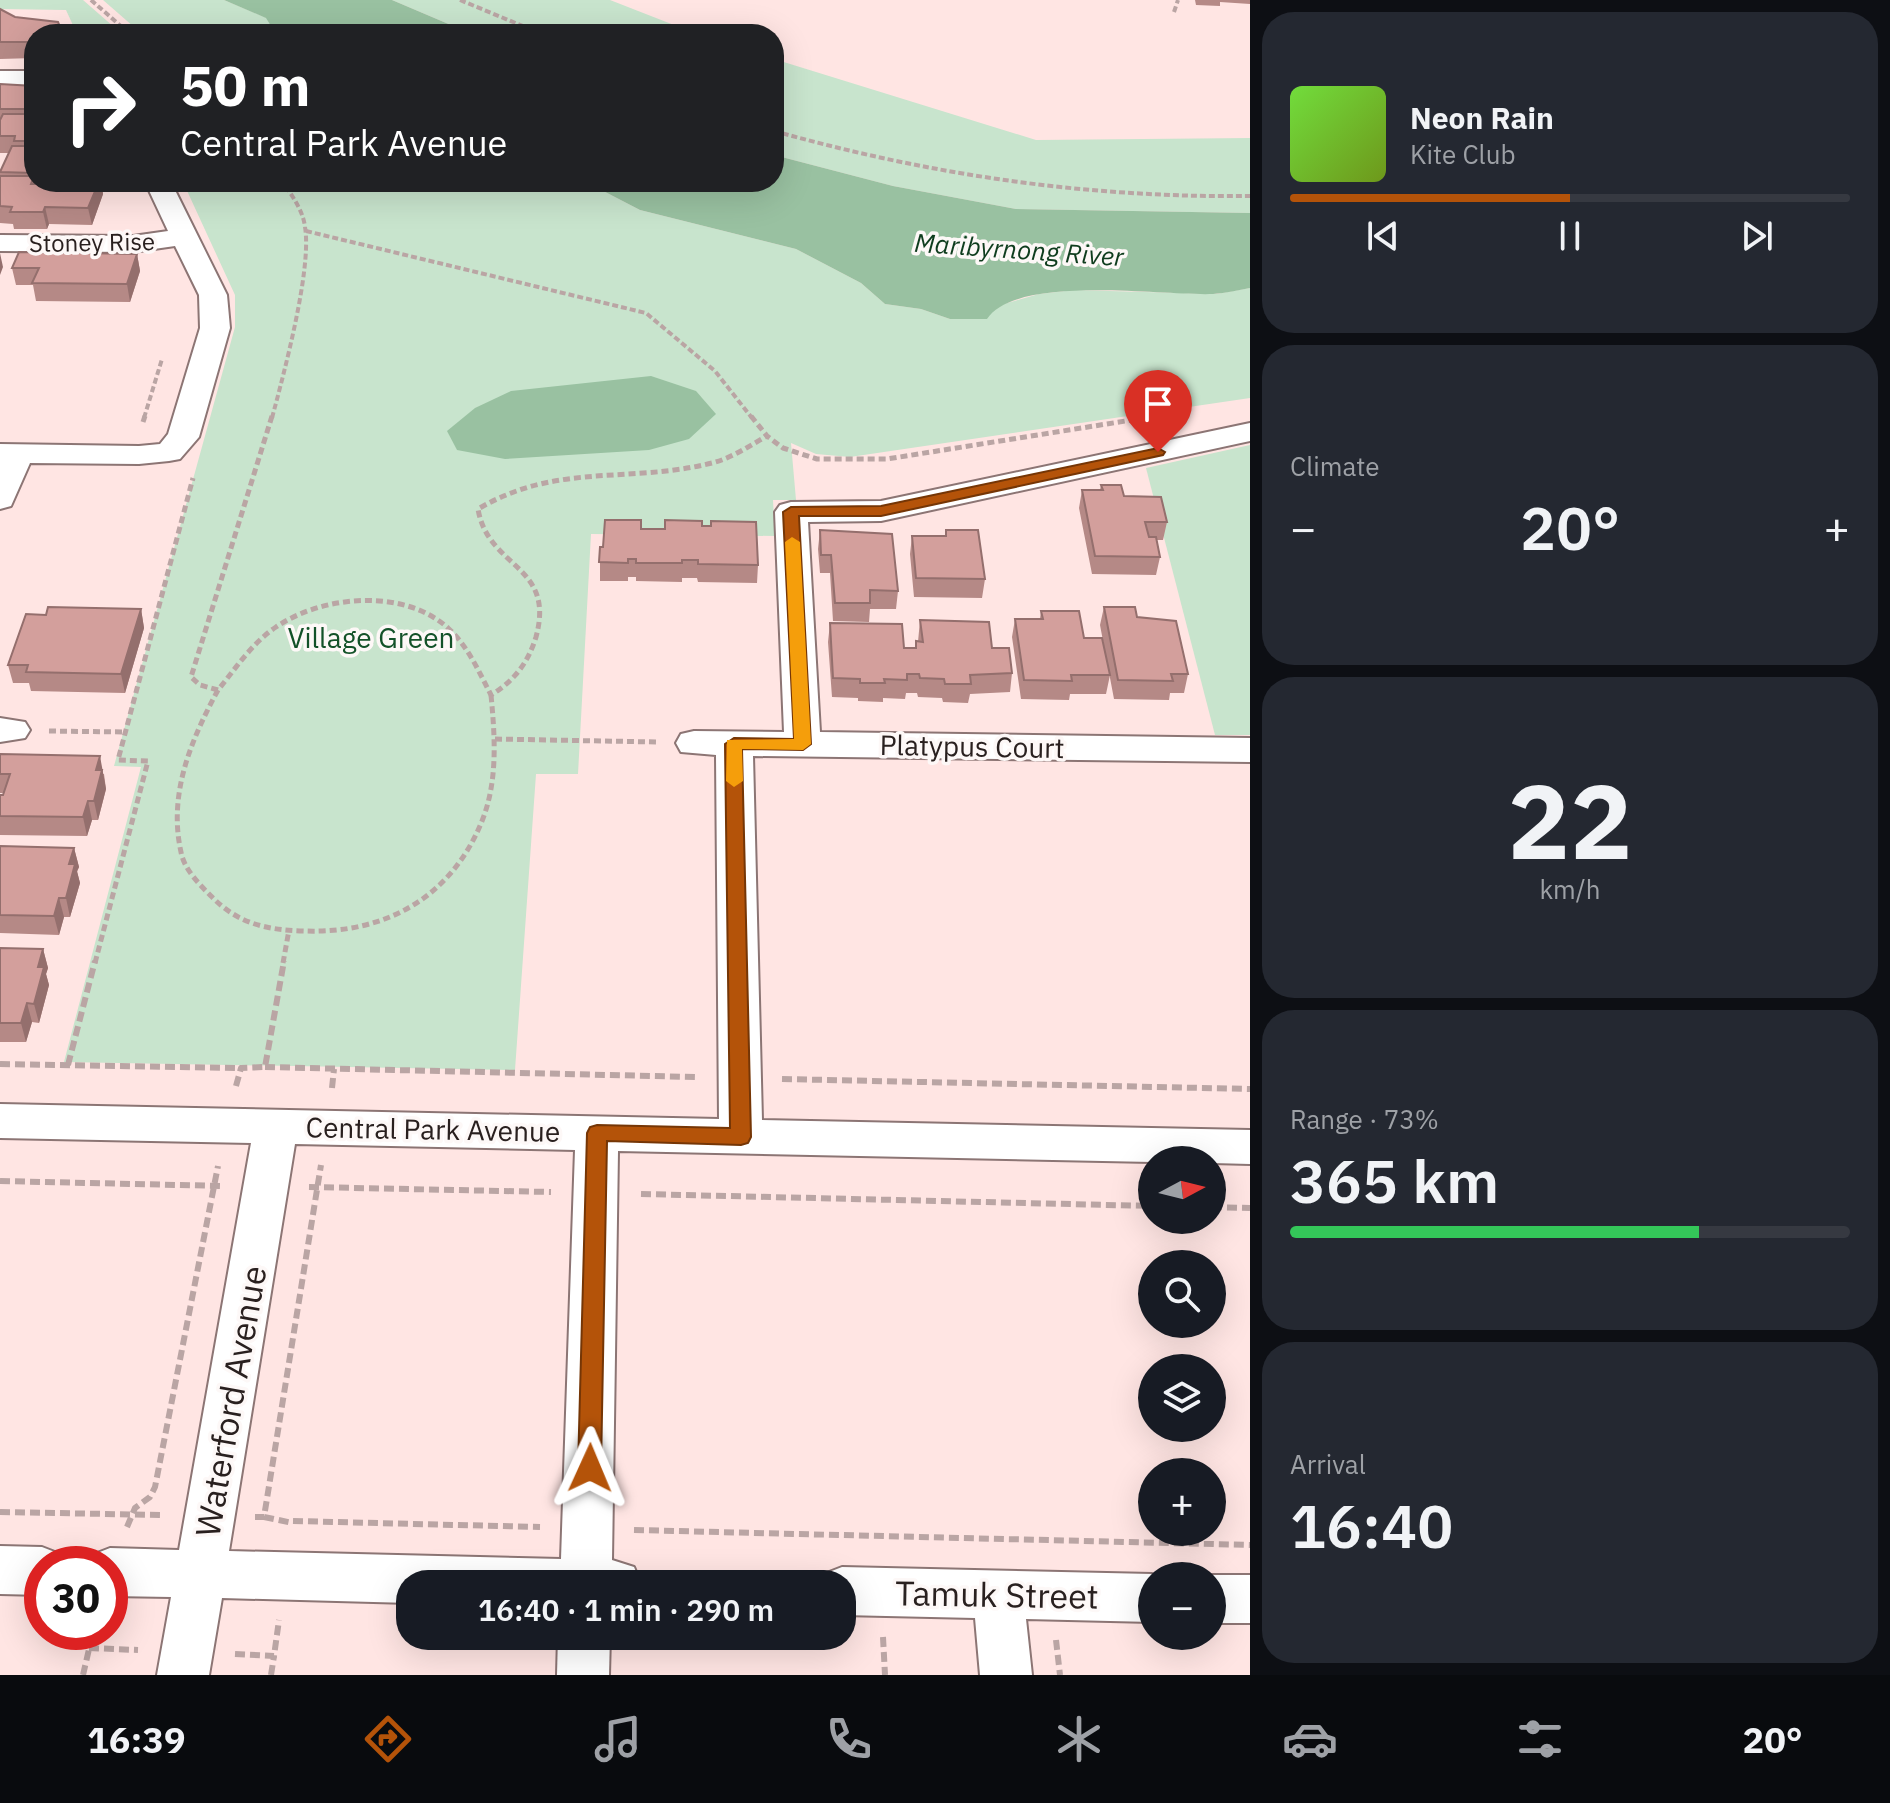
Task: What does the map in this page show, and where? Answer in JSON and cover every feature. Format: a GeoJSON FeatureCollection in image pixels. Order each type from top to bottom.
{"type":"FeatureCollection","features":[{"type":"Feature","properties":{"kind":"street"},"geometry":{"type":"LineString","coordinates":[[0,78],[24,78]]}},
{"type":"Feature","properties":{"kind":"street"},"geometry":{"type":"LineString","coordinates":[[0,499],[9,454],[139,455],[169,452],[183,437],[215,328],[213,295],[163,192]]}},
{"type":"Feature","properties":{"kind":"street","name":"Stoney Rise"},"geometry":{"type":"LineString","coordinates":[[0,243],[133,244],[183,237]]}},
{"type":"Feature","properties":{"kind":"street"},"geometry":{"type":"LineString","coordinates":[[803,744],[791,512],[881,511],[1250,432]]}},
{"type":"Feature","properties":{"kind":"street","name":"Platypus Court"},"geometry":{"type":"LineString","coordinates":[[678,743],[1250,750]]}},
{"type":"Feature","properties":{"kind":"street"},"geometry":{"type":"LineString","coordinates":[[734,744],[741,1137]]}},
{"type":"Feature","properties":{"kind":"street","name":"Central Park Avenue"},"geometry":{"type":"LineString","coordinates":[[0,1121],[1250,1147]]}},
{"type":"Feature","properties":{"kind":"street","name":"Waterford Avenue"},"geometry":{"type":"LineString","coordinates":[[183,1675],[276,1126]]}},
{"type":"Feature","properties":{"kind":"street"},"geometry":{"type":"LineString","coordinates":[[587,1570],[597,1133]]}},
{"type":"Feature","properties":{"kind":"street"},"geometry":{"type":"LineString","coordinates":[[0,1570],[24,1571]]}},
{"type":"Feature","properties":{"kind":"street"},"geometry":{"type":"LineString","coordinates":[[128,1572],[396,1579]]}},
{"type":"Feature","properties":{"kind":"street","name":"Tamuk Street"},"geometry":{"type":"LineString","coordinates":[[856,1591],[1138,1598]]}},
{"type":"Feature","properties":{"kind":"street"},"geometry":{"type":"LineString","coordinates":[[998,1595],[1006,1675]]}},
{"type":"Feature","properties":{"kind":"street"},"geometry":{"type":"LineString","coordinates":[[1226,1599],[1250,1599]]}},
{"type":"Feature","properties":{"kind":"street"},"geometry":{"type":"LineString","coordinates":[[583,1675],[584,1650]]}},
{"type":"Feature","properties":{"kind":"path"},"geometry":{"type":"LineString","coordinates":[[91,0],[119,24]]}},
{"type":"Feature","properties":{"kind":"path"},"geometry":{"type":"LineString","coordinates":[[460,0],[518,24]]}},
{"type":"Feature","properties":{"kind":"path"},"geometry":{"type":"LineString","coordinates":[[1174,12],[1178,0]]}},
{"type":"Feature","properties":{"kind":"path"},"geometry":{"type":"LineString","coordinates":[[784,134],[855,155],[984,181],[1095,194],[1250,196]]}},
{"type":"Feature","properties":{"kind":"path"},"geometry":{"type":"LineString","coordinates":[[218,690],[200,685],[191,677],[255,473],[288,353],[306,231],[302,214],[289,192]]}},
{"type":"Feature","properties":{"kind":"path"},"geometry":{"type":"LineString","coordinates":[[306,231],[646,313],[719,376],[767,436],[783,448],[817,459],[887,459],[1153,417]]}},
{"type":"Feature","properties":{"kind":"path"},"geometry":{"type":"LineString","coordinates":[[138,437],[166,346]]}},
{"type":"Feature","properties":{"kind":"path"},"geometry":{"type":"LineString","coordinates":[[491,695],[512,683],[530,655],[540,623],[540,600],[524,574],[484,536],[478,509],[496,497],[534,483],[707,464],[739,452],[767,436]]}},
{"type":"Feature","properties":{"kind":"path"},"geometry":{"type":"LineString","coordinates":[[68,1065],[148,761],[118,760],[195,478],[179,478]]}},
{"type":"Feature","properties":{"kind":"path"},"geometry":{"type":"LineString","coordinates":[[369,602],[391,603],[429,616],[447,627],[468,652],[491,695],[494,771],[482,820],[460,858],[427,897],[381,923],[328,931],[289,930],[241,921],[206,891],[182,858],[176,801],[193,735],[218,690],[277,626],[315,608],[369,602]]}},
{"type":"Feature","properties":{"kind":"path"},"geometry":{"type":"LineString","coordinates":[[6,730],[126,732]]}},
{"type":"Feature","properties":{"kind":"path"},"geometry":{"type":"LineString","coordinates":[[495,739],[678,743]]}},
{"type":"Feature","properties":{"kind":"path"},"geometry":{"type":"LineString","coordinates":[[0,1064],[265,1067],[289,930]]}},
{"type":"Feature","properties":{"kind":"path"},"geometry":{"type":"LineString","coordinates":[[121,1546],[135,1508],[150,1497],[155,1487],[225,1126],[241,1068]]}},
{"type":"Feature","properties":{"kind":"path"},"geometry":{"type":"LineString","coordinates":[[1226,1207],[1250,1208]]}},
{"type":"Feature","properties":{"kind":"path"},"geometry":{"type":"LineString","coordinates":[[293,1521],[1250,1545]]}},
{"type":"Feature","properties":{"kind":"path"},"geometry":{"type":"LineString","coordinates":[[83,1675],[89,1650]]}},
{"type":"Feature","properties":{"kind":"path"},"geometry":{"type":"LineString","coordinates":[[271,1675],[274,1656]]}},
{"type":"Feature","properties":{"kind":"green space"},"geometry":{"type":"Polygon","coordinates":[[[0,0],[83,0],[111,24],[72,24],[66,10],[0,9],[0,0]]]}},
{"type":"Feature","properties":{"kind":"green space"},"geometry":{"type":"Polygon","coordinates":[[[103,0],[224,0],[267,18],[270,24],[131,24],[103,0]]]}},
{"type":"Feature","properties":{"kind":"green space"},"geometry":{"type":"Polygon","coordinates":[[[392,0],[610,0],[671,24],[448,24],[392,0]]]}},
{"type":"Feature","properties":{"kind":"green space"},"geometry":{"type":"Polygon","coordinates":[[[784,62],[1036,140],[1250,138],[1250,213],[1016,209],[893,186],[784,158],[784,62]]]}},
{"type":"Feature","properties":{"kind":"green space","name":"Village Green"},"geometry":{"type":"Polygon","coordinates":[[[188,192],[605,192],[640,210],[796,249],[861,283],[885,304],[921,309],[950,319],[1039,294],[1074,290],[1216,294],[1250,288],[1250,398],[850,457],[816,454],[791,443],[796,500],[773,500],[775,536],[591,534],[578,774],[536,774],[515,1070],[64,1062],[141,767],[114,766],[235,327],[235,295],[188,192]]]}},
{"type":"Feature","properties":{"kind":"green space"},"geometry":{"type":"Polygon","coordinates":[[[1250,445],[1250,735],[1215,735],[1146,468],[1250,445]]]}},
{"type":"Feature","properties":{"kind":"water"},"geometry":{"type":"Polygon","coordinates":[[[224,0],[392,0],[448,24],[270,24],[266,18],[224,0]]]}},
{"type":"Feature","properties":{"kind":"water","name":"Maribyrnong River"},"geometry":{"type":"Polygon","coordinates":[[[784,158],[893,186],[1016,209],[1250,213],[1250,288],[1213,294],[1092,290],[1058,292],[1028,296],[1003,305],[987,319],[950,319],[921,309],[885,304],[861,283],[796,249],[640,210],[605,192],[784,192],[784,158]]]}},
{"type":"Feature","properties":{"kind":"water"},"geometry":{"type":"Polygon","coordinates":[[[651,376],[696,391],[716,414],[689,439],[649,450],[505,459],[457,450],[447,431],[475,408],[511,391],[651,376]]]}},
{"type":"Feature","properties":{"kind":"building"},"geometry":{"type":"Polygon","coordinates":[[[0,9],[15,17],[59,24],[24,24],[24,42],[0,42],[0,9]]]}},
{"type":"Feature","properties":{"kind":"building"},"geometry":{"type":"Polygon","coordinates":[[[0,84],[24,85],[24,109],[0,109],[0,84]]]}},
{"type":"Feature","properties":{"kind":"building"},"geometry":{"type":"Polygon","coordinates":[[[3,114],[24,114],[24,141],[14,141],[15,136],[0,136],[3,114]]]}},
{"type":"Feature","properties":{"kind":"building"},"geometry":{"type":"Polygon","coordinates":[[[12,146],[24,146],[24,173],[0,172],[12,146]]]}},
{"type":"Feature","properties":{"kind":"building"},"geometry":{"type":"Polygon","coordinates":[[[0,176],[24,176],[24,192],[95,192],[88,208],[45,207],[43,212],[10,212],[12,207],[0,206],[0,176]]]}},
{"type":"Feature","properties":{"kind":"building"},"geometry":{"type":"Polygon","coordinates":[[[19,252],[137,254],[127,284],[32,283],[39,268],[12,268],[19,252]]]}},
{"type":"Feature","properties":{"kind":"building"},"geometry":{"type":"Polygon","coordinates":[[[1101,485],[1121,485],[1124,496],[1161,497],[1167,522],[1145,522],[1149,537],[1156,537],[1160,557],[1095,556],[1082,490],[1103,490],[1101,485]]]}},
{"type":"Feature","properties":{"kind":"building"},"geometry":{"type":"Polygon","coordinates":[[[605,520],[641,520],[641,529],[665,529],[665,520],[702,521],[702,526],[711,526],[711,521],[756,522],[758,565],[698,564],[698,560],[682,560],[682,563],[636,563],[636,559],[628,559],[628,563],[599,562],[605,520]]]}},
{"type":"Feature","properties":{"kind":"building"},"geometry":{"type":"Polygon","coordinates":[[[820,530],[892,534],[898,591],[870,590],[870,603],[835,603],[831,555],[821,555],[820,530]]]}},
{"type":"Feature","properties":{"kind":"building"},"geometry":{"type":"Polygon","coordinates":[[[946,530],[978,530],[985,579],[916,578],[912,536],[946,536],[946,530]]]}},
{"type":"Feature","properties":{"kind":"building"},"geometry":{"type":"Polygon","coordinates":[[[48,607],[141,609],[121,674],[26,672],[28,665],[8,665],[26,614],[46,615],[48,607]]]}},
{"type":"Feature","properties":{"kind":"building"},"geometry":{"type":"Polygon","coordinates":[[[1104,607],[1135,607],[1137,617],[1176,621],[1188,674],[1171,674],[1173,681],[1118,680],[1104,607]]]}},
{"type":"Feature","properties":{"kind":"building"},"geometry":{"type":"Polygon","coordinates":[[[1041,611],[1079,611],[1084,638],[1102,638],[1110,675],[1071,675],[1072,681],[1024,680],[1015,619],[1043,619],[1041,611]]]}},
{"type":"Feature","properties":{"kind":"building"},"geometry":{"type":"Polygon","coordinates":[[[920,620],[989,622],[992,648],[1009,648],[1012,673],[970,675],[971,684],[945,684],[944,679],[920,678],[919,674],[907,674],[907,680],[884,679],[885,683],[833,678],[830,623],[902,624],[904,648],[916,648],[916,641],[923,642],[920,620]]]}},
{"type":"Feature","properties":{"kind":"building"},"geometry":{"type":"Polygon","coordinates":[[[0,754],[100,756],[96,770],[102,770],[94,801],[88,801],[83,817],[0,816],[0,795],[3,795],[10,774],[0,774],[0,754]]]}},
{"type":"Feature","properties":{"kind":"building"},"geometry":{"type":"Polygon","coordinates":[[[0,846],[74,848],[69,864],[75,864],[66,898],[59,898],[54,916],[0,915],[0,846]]]}},
{"type":"Feature","properties":{"kind":"building"},"geometry":{"type":"Polygon","coordinates":[[[0,948],[43,949],[38,967],[44,967],[34,1004],[27,1003],[21,1023],[0,1023],[0,948]]]}},
{"type":"Feature","properties":{"kind":"slow traffic"},"geometry":{"type":"LineString","coordinates":[[734,781],[734,744],[803,744],[792,542]]}},
{"type":"Feature","properties":{"kind":"route"},"geometry":{"type":"LineString","coordinates":[[590,1468],[597,1133],[741,1137],[734,744],[803,744],[791,512],[881,511],[1158,452]]}}]}
